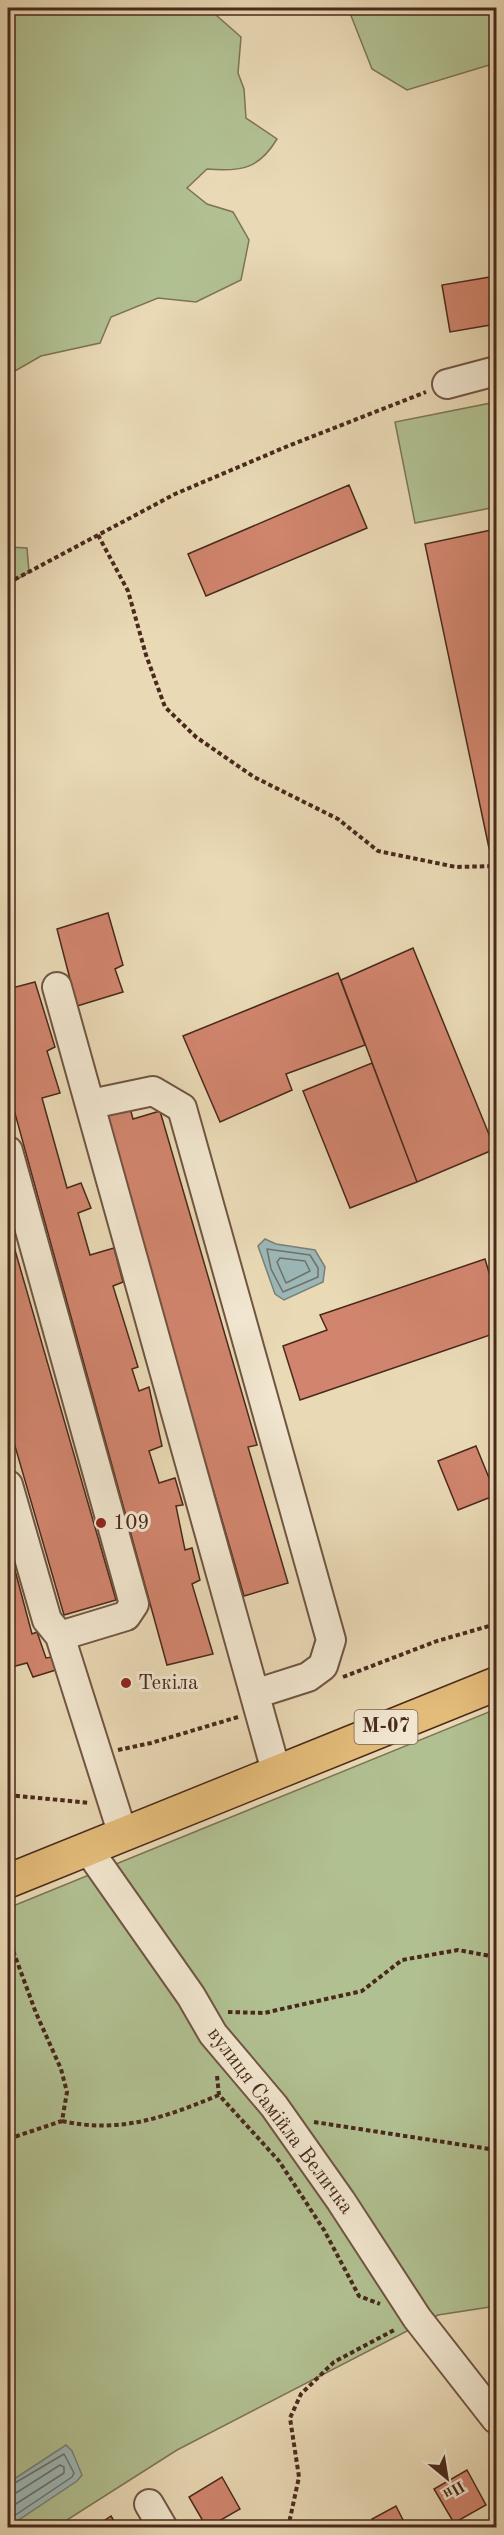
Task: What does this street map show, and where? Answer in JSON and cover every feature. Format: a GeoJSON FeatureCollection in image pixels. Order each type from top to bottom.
{"type":"FeatureCollection","features":[{"type":"Feature","properties":{"kind":"highway","name":"М-07"},"geometry":{"type":"LineString","coordinates":[[8,1881],[87,1848],[118,1821],[276,1771],[496,1684]]}},
{"type":"Feature","properties":{"kind":"street"},"geometry":{"type":"LineString","coordinates":[[447,384],[496,371]]}},
{"type":"Feature","properties":{"kind":"street"},"geometry":{"type":"LineString","coordinates":[[57,987],[276,1771]]}},
{"type":"Feature","properties":{"kind":"street"},"geometry":{"type":"LineString","coordinates":[[91,1104],[153,1091],[182,1108],[331,1640],[323,1666],[308,1677],[255,1694]]}},
{"type":"Feature","properties":{"kind":"street"},"geometry":{"type":"LineString","coordinates":[[8,1151],[134,1604],[126,1616],[60,1636]]}},
{"type":"Feature","properties":{"kind":"street"},"geometry":{"type":"LineString","coordinates":[[8,1485],[47,1620],[60,1636],[118,1821]]}},
{"type":"Feature","properties":{"kind":"street","name":"вулиця Самійла Величка"},"geometry":{"type":"LineString","coordinates":[[87,1848],[191,1996],[213,2034],[274,2106],[341,2201],[417,2318],[496,2420]]}},
{"type":"Feature","properties":{"kind":"path"},"geometry":{"type":"LineString","coordinates":[[8,583],[174,494],[288,446],[447,384]]}},
{"type":"Feature","properties":{"kind":"path"},"geometry":{"type":"LineString","coordinates":[[98,535],[128,591],[146,655],[165,707],[196,737],[254,777],[338,819],[378,851],[456,867],[496,866]]}},
{"type":"Feature","properties":{"kind":"path"},"geometry":{"type":"LineString","coordinates":[[9,1794],[118,1821]]}},
{"type":"Feature","properties":{"kind":"path"},"geometry":{"type":"LineString","coordinates":[[8,1937],[36,2013],[61,2069],[67,2092],[62,2121]]}},
{"type":"Feature","properties":{"kind":"path"},"geometry":{"type":"LineString","coordinates":[[191,1996],[227,2012],[264,2013],[362,1991],[402,1960],[458,1950],[496,1957]]}},
{"type":"Feature","properties":{"kind":"path"},"geometry":{"type":"LineString","coordinates":[[217,2074],[219,2095],[279,2161],[324,2230],[359,2296],[417,2318]]}},
{"type":"Feature","properties":{"kind":"path"},"geometry":{"type":"LineString","coordinates":[[8,2139],[62,2121],[90,2127],[126,2126],[188,2108],[219,2095]]}},
{"type":"Feature","properties":{"kind":"path"},"geometry":{"type":"LineString","coordinates":[[274,2106],[317,2122],[496,2150]]}},
{"type":"Feature","properties":{"kind":"path"},"geometry":{"type":"LineString","coordinates":[[288,2528],[299,2477],[290,2418],[301,2394],[334,2362],[417,2318]]}},
{"type":"Feature","properties":{"kind":"green space"},"geometry":{"type":"Polygon","coordinates":[[[8,8],[208,8],[241,37],[238,73],[244,89],[246,118],[277,139],[256,162],[239,169],[207,169],[187,188],[207,204],[233,212],[249,240],[241,280],[196,302],[158,298],[111,317],[100,343],[41,356],[8,375],[8,8]]]}},
{"type":"Feature","properties":{"kind":"green space"},"geometry":{"type":"Polygon","coordinates":[[[348,8],[496,8],[496,63],[407,90],[372,69],[348,8]]]}},
{"type":"Feature","properties":{"kind":"green space"},"geometry":{"type":"Polygon","coordinates":[[[496,402],[496,507],[415,523],[395,422],[496,402]]]}},
{"type":"Feature","properties":{"kind":"green space"},"geometry":{"type":"Polygon","coordinates":[[[8,547],[27,548],[29,572],[8,585],[8,547]]]}},
{"type":"Feature","properties":{"kind":"green space"},"geometry":{"type":"Polygon","coordinates":[[[496,1709],[496,2306],[438,2315],[177,2450],[56,2527],[8,2528],[8,1908],[496,1709]]]}},
{"type":"Feature","properties":{"kind":"water"},"geometry":{"type":"Polygon","coordinates":[[[265,1239],[276,1244],[315,1250],[325,1267],[323,1282],[284,1300],[275,1294],[258,1246],[265,1239]]]}},
{"type":"Feature","properties":{"kind":"water"},"geometry":{"type":"Polygon","coordinates":[[[66,2445],[72,2451],[82,2475],[77,2481],[8,2527],[8,2483],[66,2445]]]}},
{"type":"Feature","properties":{"kind":"building"},"geometry":{"type":"Polygon","coordinates":[[[496,276],[496,324],[450,332],[442,285],[496,276]]]}},
{"type":"Feature","properties":{"kind":"building"},"geometry":{"type":"Polygon","coordinates":[[[349,485],[367,528],[206,596],[188,554],[349,485]]]}},
{"type":"Feature","properties":{"kind":"building"},"geometry":{"type":"Polygon","coordinates":[[[496,529],[496,846],[489,848],[425,544],[496,529]]]}},
{"type":"Feature","properties":{"kind":"building"},"geometry":{"type":"Polygon","coordinates":[[[108,913],[123,965],[115,969],[123,992],[77,1006],[57,929],[108,913]]]}},
{"type":"Feature","properties":{"kind":"building"},"geometry":{"type":"Polygon","coordinates":[[[413,948],[495,1149],[417,1182],[341,980],[413,948]]]}},
{"type":"Feature","properties":{"kind":"building"},"geometry":{"type":"Polygon","coordinates":[[[338,973],[365,1045],[286,1074],[292,1090],[220,1122],[183,1036],[338,973]]]}},
{"type":"Feature","properties":{"kind":"building"},"geometry":{"type":"Polygon","coordinates":[[[35,982],[55,1047],[47,1051],[60,1093],[42,1098],[67,1188],[81,1183],[91,1208],[78,1213],[90,1255],[114,1248],[123,1282],[113,1286],[138,1367],[132,1369],[139,1391],[149,1387],[162,1446],[149,1451],[159,1483],[175,1478],[183,1505],[176,1506],[185,1550],[192,1548],[200,1580],[192,1584],[213,1654],[167,1665],[8,1088],[8,989],[35,982]]]}},
{"type":"Feature","properties":{"kind":"building"},"geometry":{"type":"Polygon","coordinates":[[[372,1063],[417,1182],[350,1208],[303,1091],[372,1063]]]}},
{"type":"Feature","properties":{"kind":"building"},"geometry":{"type":"Polygon","coordinates":[[[130,1108],[133,1119],[160,1111],[257,1445],[248,1447],[288,1583],[244,1596],[105,1116],[130,1108]]]}},
{"type":"Feature","properties":{"kind":"building"},"geometry":{"type":"Polygon","coordinates":[[[8,1226],[116,1600],[64,1615],[8,1422],[8,1226]]]}},
{"type":"Feature","properties":{"kind":"building"},"geometry":{"type":"Polygon","coordinates":[[[485,1259],[496,1296],[496,1333],[300,1400],[283,1346],[327,1330],[320,1315],[485,1259]]]}},
{"type":"Feature","properties":{"kind":"building"},"geometry":{"type":"Polygon","coordinates":[[[476,1446],[496,1495],[458,1510],[438,1461],[476,1446]]]}},
{"type":"Feature","properties":{"kind":"building"},"geometry":{"type":"Polygon","coordinates":[[[8,1544],[32,1634],[37,1632],[46,1658],[52,1657],[56,1670],[33,1677],[27,1663],[8,1668],[8,1544]]]}},
{"type":"Feature","properties":{"kind":"building"},"geometry":{"type":"Polygon","coordinates":[[[467,2470],[486,2505],[454,2523],[434,2489],[467,2470]]]}},
{"type":"Feature","properties":{"kind":"building"},"geometry":{"type":"Polygon","coordinates":[[[222,2477],[240,2509],[207,2528],[189,2497],[222,2477]]]}},
{"type":"Feature","properties":{"kind":"building"},"geometry":{"type":"Polygon","coordinates":[[[396,2506],[407,2528],[377,2528],[372,2519],[396,2506]]]}},
{"type":"Feature","properties":{"kind":"building"},"geometry":{"type":"Polygon","coordinates":[[[111,2516],[118,2528],[93,2528],[111,2516]]]}},
{"type":"Feature","properties":{"kind":"place","name":"109"},"geometry":{"type":"Point","coordinates":[101,1523]}},
{"type":"Feature","properties":{"kind":"place","name":"Текіла"},"geometry":{"type":"Point","coordinates":[126,1683]}}]}
